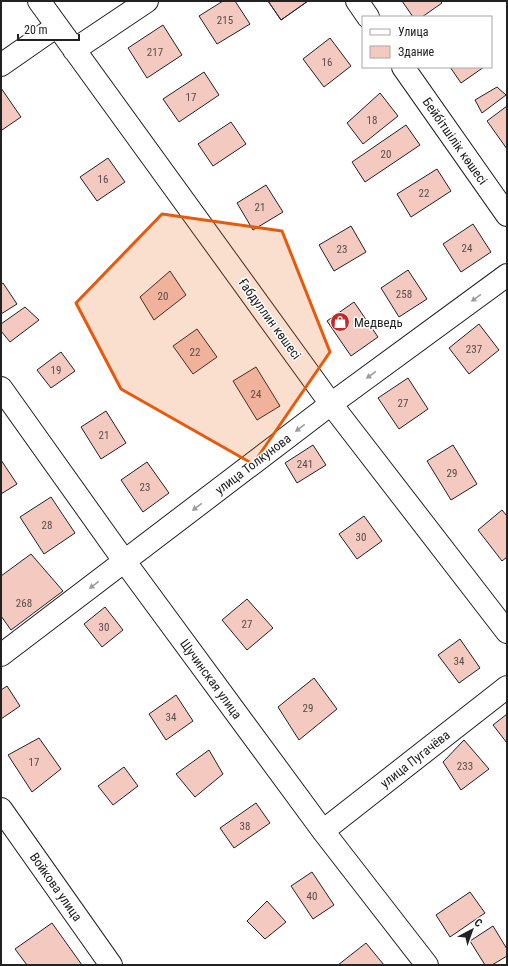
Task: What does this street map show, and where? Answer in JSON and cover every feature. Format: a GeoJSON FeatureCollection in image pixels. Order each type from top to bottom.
{"type":"FeatureCollection","features":[{"type":"Feature","properties":{"kind":"street","name":"Ғабдуллин көшесі"},"geometry":{"type":"LineString","coordinates":[[38,1],[331,404],[507,632]]}},
{"type":"Feature","properties":{"kind":"street"},"geometry":{"type":"LineString","coordinates":[[74,50],[147,1]]}},
{"type":"Feature","properties":{"kind":"street"},"geometry":{"type":"LineString","coordinates":[[357,1],[367,16]]}},
{"type":"Feature","properties":{"kind":"street"},"geometry":{"type":"LineString","coordinates":[[1,65],[57,26]]}},
{"type":"Feature","properties":{"kind":"street","name":"Бейбітшілік көшесі"},"geometry":{"type":"LineString","coordinates":[[404,68],[507,215]]}},
{"type":"Feature","properties":{"kind":"street","name":"улица Толкунова"},"geometry":{"type":"LineString","coordinates":[[1,655],[331,404],[507,275]]}},
{"type":"Feature","properties":{"kind":"street","name":"Щучинская улица"},"geometry":{"type":"LineString","coordinates":[[1,388],[125,562],[323,831],[427,965]]}},
{"type":"Feature","properties":{"kind":"street","name":"улица Пугачёва"},"geometry":{"type":"LineString","coordinates":[[323,831],[507,686]]}},
{"type":"Feature","properties":{"kind":"street","name":"Войкова улица"},"geometry":{"type":"LineString","coordinates":[[1,809],[111,965]]}},
{"type":"Feature","properties":{"kind":"highlighted area"},"geometry":{"type":"Polygon","coordinates":[[[162,214],[282,231],[330,352],[253,464],[121,389],[76,303],[162,214]]]}},
{"type":"Feature","properties":{"kind":"building"},"geometry":{"type":"Polygon","coordinates":[[[223,1],[235,1],[250,24],[217,44],[199,16],[223,1]]]}},
{"type":"Feature","properties":{"kind":"building"},"geometry":{"type":"Polygon","coordinates":[[[268,1],[308,1],[281,20],[268,1]]]}},
{"type":"Feature","properties":{"kind":"building"},"geometry":{"type":"Polygon","coordinates":[[[268,1],[308,1],[281,20],[268,1]]]}},
{"type":"Feature","properties":{"kind":"building"},"geometry":{"type":"Polygon","coordinates":[[[402,1],[440,1],[442,3],[423,16],[412,16],[402,1]]]}},
{"type":"Feature","properties":{"kind":"building"},"geometry":{"type":"Polygon","coordinates":[[[163,25],[182,55],[147,78],[128,48],[163,25]]]}},
{"type":"Feature","properties":{"kind":"building"},"geometry":{"type":"Polygon","coordinates":[[[330,38],[351,66],[324,87],[303,59],[330,38]]]}},
{"type":"Feature","properties":{"kind":"building"},"geometry":{"type":"Polygon","coordinates":[[[451,68],[483,68],[461,83],[451,68]]]}},
{"type":"Feature","properties":{"kind":"building"},"geometry":{"type":"Polygon","coordinates":[[[204,72],[219,95],[179,122],[163,99],[204,72]]]}},
{"type":"Feature","properties":{"kind":"building"},"geometry":{"type":"Polygon","coordinates":[[[497,87],[506,95],[482,113],[475,100],[497,87]]]}},
{"type":"Feature","properties":{"kind":"building"},"geometry":{"type":"Polygon","coordinates":[[[1,88],[21,117],[2,130],[1,128],[1,88]]]}},
{"type":"Feature","properties":{"kind":"building"},"geometry":{"type":"Polygon","coordinates":[[[380,93],[398,116],[363,144],[347,123],[380,93]]]}},
{"type":"Feature","properties":{"kind":"building"},"geometry":{"type":"Polygon","coordinates":[[[507,106],[507,149],[487,121],[507,106]]]}},
{"type":"Feature","properties":{"kind":"building"},"geometry":{"type":"Polygon","coordinates":[[[231,122],[246,144],[213,166],[198,144],[231,122]]]}},
{"type":"Feature","properties":{"kind":"building"},"geometry":{"type":"Polygon","coordinates":[[[406,125],[420,145],[365,182],[352,162],[406,125]]]}},
{"type":"Feature","properties":{"kind":"building"},"geometry":{"type":"Polygon","coordinates":[[[108,158],[125,182],[97,201],[80,177],[108,158]]]}},
{"type":"Feature","properties":{"kind":"building"},"geometry":{"type":"Polygon","coordinates":[[[437,169],[451,191],[411,217],[397,194],[437,169]]]}},
{"type":"Feature","properties":{"kind":"building"},"geometry":{"type":"Polygon","coordinates":[[[266,185],[283,212],[253,230],[237,203],[266,185]]]}},
{"type":"Feature","properties":{"kind":"building"},"geometry":{"type":"Polygon","coordinates":[[[473,224],[491,252],[461,272],[443,244],[473,224]]]}},
{"type":"Feature","properties":{"kind":"building"},"geometry":{"type":"Polygon","coordinates":[[[351,226],[366,252],[334,271],[319,245],[351,226]]]}},
{"type":"Feature","properties":{"kind":"building"},"geometry":{"type":"Polygon","coordinates":[[[408,270],[427,299],[399,317],[381,288],[408,270]]]}},
{"type":"Feature","properties":{"kind":"building"},"geometry":{"type":"Polygon","coordinates":[[[170,271],[186,295],[154,320],[140,297],[170,271]]]}},
{"type":"Feature","properties":{"kind":"building"},"geometry":{"type":"Polygon","coordinates":[[[3,283],[17,304],[1,314],[1,284],[3,283]]]}},
{"type":"Feature","properties":{"kind":"building"},"geometry":{"type":"Polygon","coordinates":[[[354,302],[378,337],[351,356],[327,321],[354,302]]]}},
{"type":"Feature","properties":{"kind":"building"},"geometry":{"type":"Polygon","coordinates":[[[25,307],[39,320],[10,342],[1,331],[1,324],[25,307]]]}},
{"type":"Feature","properties":{"kind":"building"},"geometry":{"type":"Polygon","coordinates":[[[479,324],[499,350],[469,374],[449,348],[479,324]]]}},
{"type":"Feature","properties":{"kind":"building"},"geometry":{"type":"Polygon","coordinates":[[[197,329],[217,357],[193,374],[173,346],[197,329]]]}},
{"type":"Feature","properties":{"kind":"building"},"geometry":{"type":"Polygon","coordinates":[[[61,352],[75,371],[51,388],[37,370],[61,352]]]}},
{"type":"Feature","properties":{"kind":"building"},"geometry":{"type":"Polygon","coordinates":[[[256,367],[280,406],[257,420],[233,381],[256,367]]]}},
{"type":"Feature","properties":{"kind":"building"},"geometry":{"type":"Polygon","coordinates":[[[408,378],[428,409],[399,429],[378,398],[408,378]]]}},
{"type":"Feature","properties":{"kind":"building"},"geometry":{"type":"Polygon","coordinates":[[[106,411],[126,443],[101,459],[81,427],[106,411]]]}},
{"type":"Feature","properties":{"kind":"building"},"geometry":{"type":"Polygon","coordinates":[[[313,445],[326,465],[297,483],[285,463],[313,445]]]}},
{"type":"Feature","properties":{"kind":"building"},"geometry":{"type":"Polygon","coordinates":[[[453,445],[477,484],[451,500],[427,461],[453,445]]]}},
{"type":"Feature","properties":{"kind":"building"},"geometry":{"type":"Polygon","coordinates":[[[1,460],[17,484],[1,494],[1,460]]]}},
{"type":"Feature","properties":{"kind":"building"},"geometry":{"type":"Polygon","coordinates":[[[147,462],[169,493],[143,512],[121,480],[147,462]]]}},
{"type":"Feature","properties":{"kind":"building"},"geometry":{"type":"Polygon","coordinates":[[[51,497],[75,533],[44,554],[20,517],[51,497]]]}},
{"type":"Feature","properties":{"kind":"building"},"geometry":{"type":"Polygon","coordinates":[[[502,510],[507,516],[507,557],[502,561],[478,530],[502,510]]]}},
{"type":"Feature","properties":{"kind":"building"},"geometry":{"type":"Polygon","coordinates":[[[364,516],[382,541],[357,559],[339,534],[364,516]]]}},
{"type":"Feature","properties":{"kind":"building"},"geometry":{"type":"Polygon","coordinates":[[[31,554],[63,591],[11,630],[1,616],[1,576],[31,554]]]}},
{"type":"Feature","properties":{"kind":"building"},"geometry":{"type":"Polygon","coordinates":[[[247,599],[273,628],[247,650],[222,620],[247,599]]]}},
{"type":"Feature","properties":{"kind":"building"},"geometry":{"type":"Polygon","coordinates":[[[105,607],[123,630],[102,647],[84,624],[105,607]]]}},
{"type":"Feature","properties":{"kind":"building"},"geometry":{"type":"Polygon","coordinates":[[[460,639],[480,668],[459,683],[438,655],[460,639]]]}},
{"type":"Feature","properties":{"kind":"building"},"geometry":{"type":"Polygon","coordinates":[[[314,678],[337,709],[299,740],[278,707],[314,678]]]}},
{"type":"Feature","properties":{"kind":"building"},"geometry":{"type":"Polygon","coordinates":[[[7,686],[20,706],[1,719],[1,690],[7,686]]]}},
{"type":"Feature","properties":{"kind":"building"},"geometry":{"type":"Polygon","coordinates":[[[176,695],[193,721],[166,740],[149,714],[176,695]]]}},
{"type":"Feature","properties":{"kind":"building"},"geometry":{"type":"Polygon","coordinates":[[[507,714],[507,743],[493,725],[507,714]]]}},
{"type":"Feature","properties":{"kind":"building"},"geometry":{"type":"Polygon","coordinates":[[[39,738],[61,769],[32,792],[8,755],[39,738]]]}},
{"type":"Feature","properties":{"kind":"building"},"geometry":{"type":"Polygon","coordinates":[[[464,740],[489,769],[461,790],[443,762],[464,740]]]}},
{"type":"Feature","properties":{"kind":"building"},"geometry":{"type":"Polygon","coordinates":[[[209,750],[223,774],[195,797],[176,774],[209,750]]]}},
{"type":"Feature","properties":{"kind":"building"},"geometry":{"type":"Polygon","coordinates":[[[124,767],[138,786],[113,805],[98,786],[124,767]]]}},
{"type":"Feature","properties":{"kind":"building"},"geometry":{"type":"Polygon","coordinates":[[[256,803],[270,823],[234,848],[220,828],[256,803]]]}},
{"type":"Feature","properties":{"kind":"building"},"geometry":{"type":"Polygon","coordinates":[[[312,872],[334,905],[313,919],[291,886],[312,872]]]}},
{"type":"Feature","properties":{"kind":"building"},"geometry":{"type":"Polygon","coordinates":[[[470,892],[485,913],[450,937],[436,915],[470,892]]]}},
{"type":"Feature","properties":{"kind":"building"},"geometry":{"type":"Polygon","coordinates":[[[267,901],[286,922],[265,939],[247,921],[267,901]]]}},
{"type":"Feature","properties":{"kind":"building"},"geometry":{"type":"Polygon","coordinates":[[[52,923],[82,965],[27,965],[15,949],[52,923]]]}},
{"type":"Feature","properties":{"kind":"building"},"geometry":{"type":"Polygon","coordinates":[[[493,926],[507,949],[507,956],[492,965],[485,965],[470,941],[493,926]]]}},
{"type":"Feature","properties":{"kind":"building"},"geometry":{"type":"Polygon","coordinates":[[[366,943],[384,965],[338,965],[366,943]]]}},
{"type":"Feature","properties":{"kind":"place","name":"Медведь"},"geometry":{"type":"Point","coordinates":[340,322]}}]}
